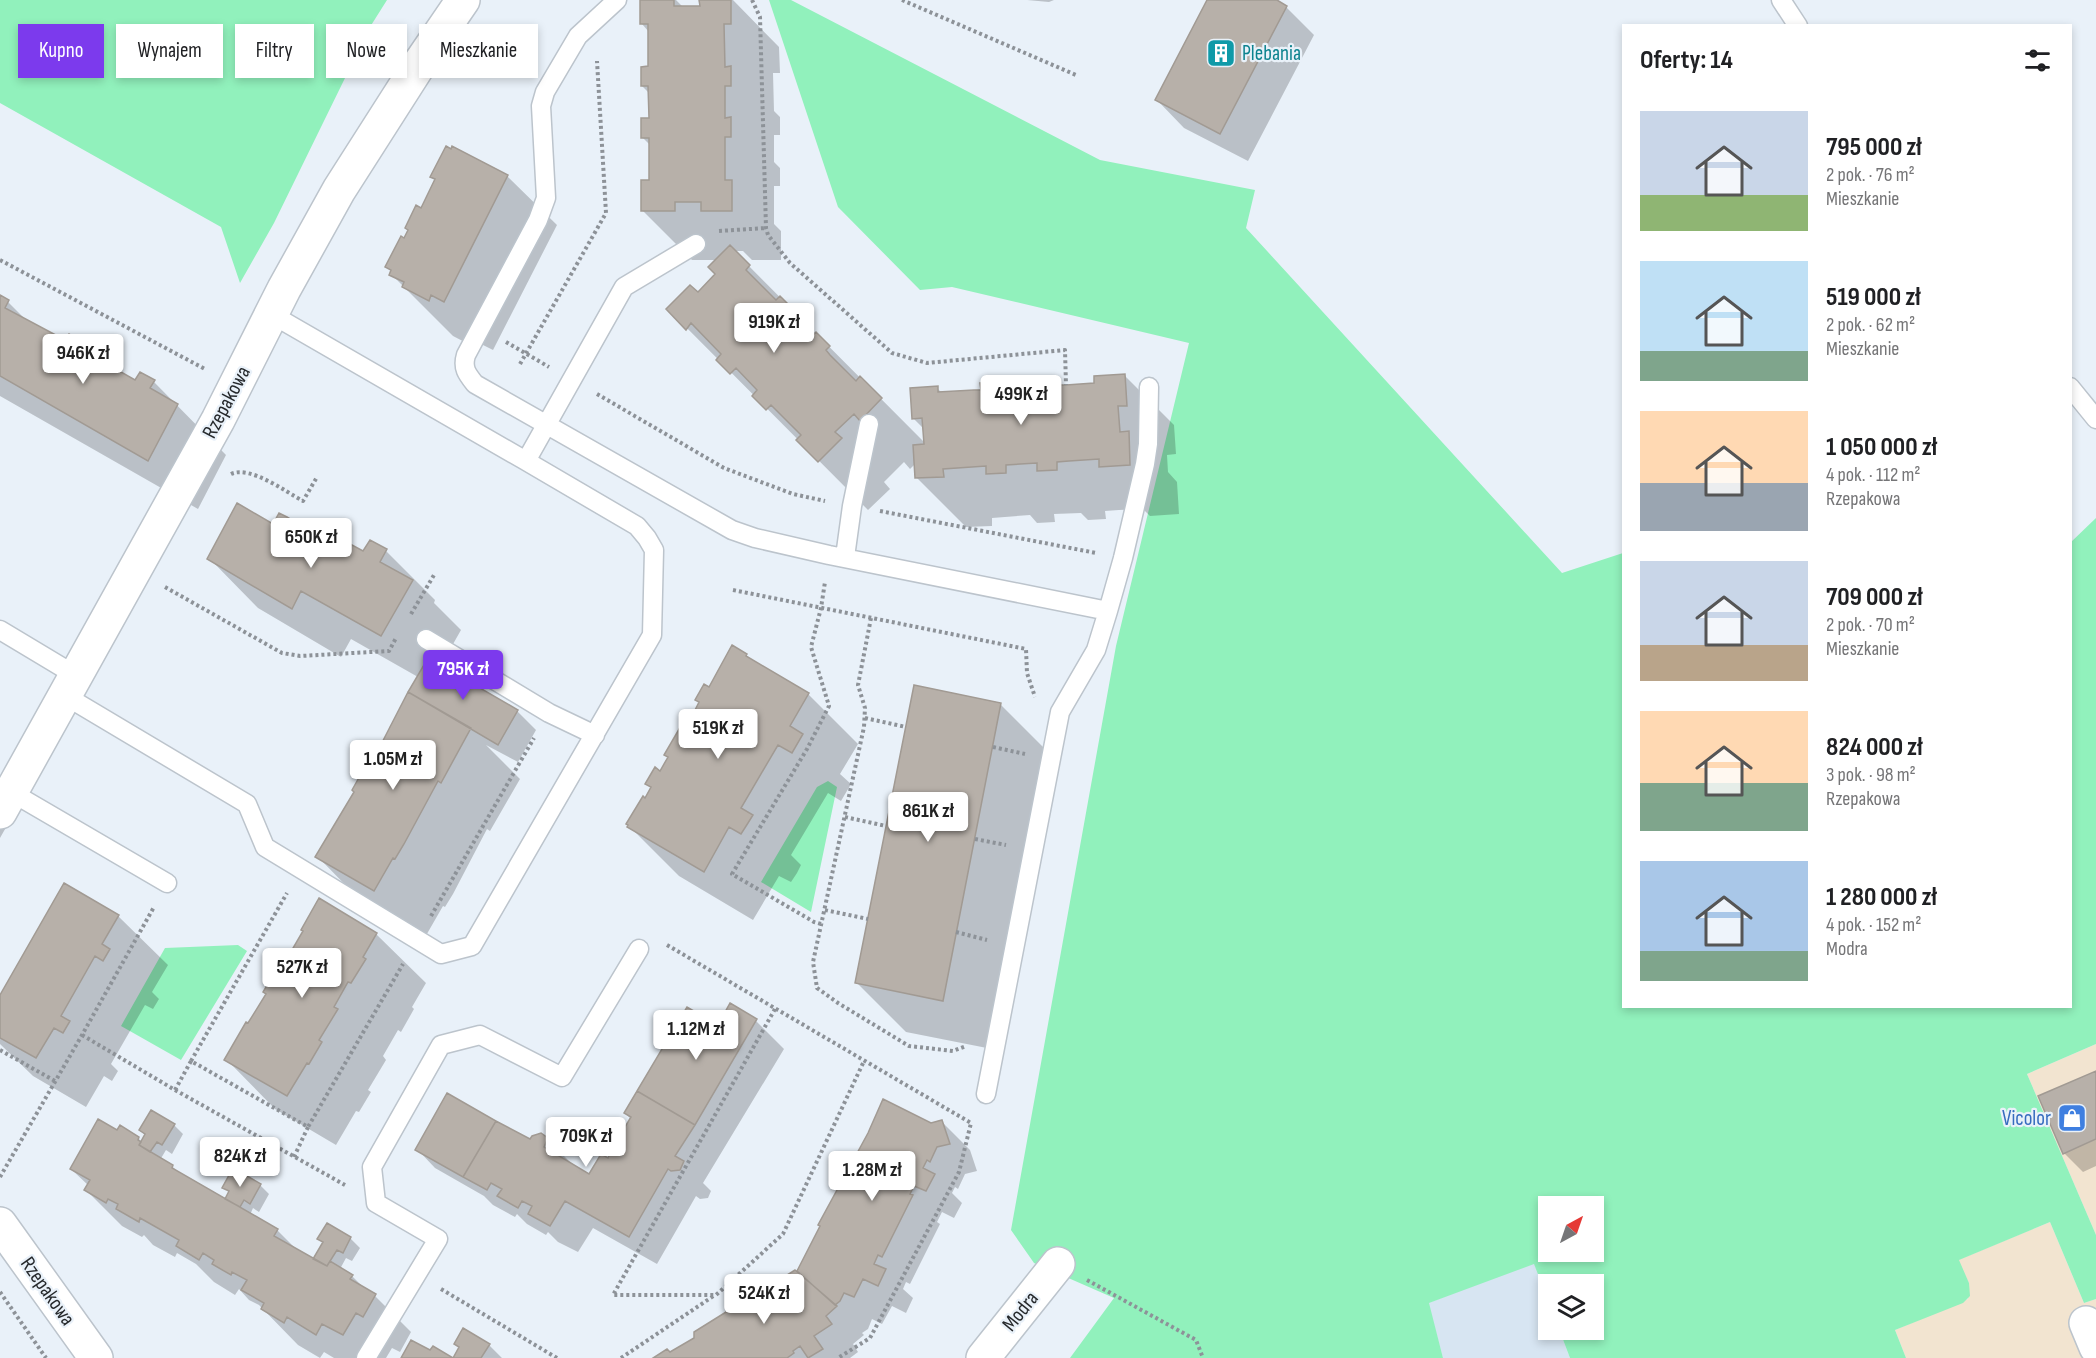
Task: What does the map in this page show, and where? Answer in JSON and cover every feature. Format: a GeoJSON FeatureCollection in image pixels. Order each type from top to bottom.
{"type":"FeatureCollection","features":[{"type":"Feature","properties":{"kind":"street","name":"Rzepakowa"},"geometry":{"type":"LineString","coordinates":[[6,802],[218,420],[271,314],[339,190],[463,0]]}},
{"type":"Feature","properties":{"kind":"street","name":"Rzepakowa"},"geometry":{"type":"LineString","coordinates":[[0,1224],[96,1358]]}},
{"type":"Feature","properties":{"kind":"street","name":"Modra"},"geometry":{"type":"LineString","coordinates":[[983,1358],[1058,1264]]}},
{"type":"Feature","properties":{"kind":"lane"},"geometry":{"type":"LineString","coordinates":[[617,0],[578,36],[545,93],[541,106],[546,198],[543,210],[466,355],[464,364],[466,373],[475,384],[732,530],[755,538],[837,556],[1107,611]]}},
{"type":"Feature","properties":{"kind":"lane"},"geometry":{"type":"LineString","coordinates":[[1781,0],[1797,24]]}},
{"type":"Feature","properties":{"kind":"lane"},"geometry":{"type":"LineString","coordinates":[[526,461],[624,287],[696,244]]}},
{"type":"Feature","properties":{"kind":"lane"},"geometry":{"type":"LineString","coordinates":[[0,630],[70,685],[247,804],[265,847],[441,954],[472,946],[652,635],[654,550],[637,526],[271,314]]}},
{"type":"Feature","properties":{"kind":"lane"},"geometry":{"type":"LineString","coordinates":[[986,1094],[1060,712],[1096,650],[1123,558],[1148,444],[1149,387]]}},
{"type":"Feature","properties":{"kind":"lane"},"geometry":{"type":"LineString","coordinates":[[2072,389],[2096,419]]}},
{"type":"Feature","properties":{"kind":"lane"},"geometry":{"type":"LineString","coordinates":[[837,556],[852,506],[869,424]]}},
{"type":"Feature","properties":{"kind":"lane"},"geometry":{"type":"LineString","coordinates":[[426,639],[549,713],[595,735]]}},
{"type":"Feature","properties":{"kind":"lane"},"geometry":{"type":"LineString","coordinates":[[6,802],[167,883]]}},
{"type":"Feature","properties":{"kind":"lane"},"geometry":{"type":"LineString","coordinates":[[366,1358],[438,1239],[376,1203],[372,1167],[441,1045],[480,1035],[562,1077],[639,949]]}},
{"type":"Feature","properties":{"kind":"path"},"geometry":{"type":"LineString","coordinates":[[752,0],[760,18],[766,228],[768,235],[790,263],[892,353],[927,363],[1065,350],[1066,385]]}},
{"type":"Feature","properties":{"kind":"path"},"geometry":{"type":"LineString","coordinates":[[902,0],[1076,75]]}},
{"type":"Feature","properties":{"kind":"path"},"geometry":{"type":"LineString","coordinates":[[520,364],[606,213],[597,60],[595,50],[578,36]]}},
{"type":"Feature","properties":{"kind":"path"},"geometry":{"type":"LineString","coordinates":[[696,244],[718,231],[766,228]]}},
{"type":"Feature","properties":{"kind":"path"},"geometry":{"type":"LineString","coordinates":[[0,260],[235,385]]}},
{"type":"Feature","properties":{"kind":"path"},"geometry":{"type":"LineString","coordinates":[[480,327],[724,468],[793,494],[1123,558]]}},
{"type":"Feature","properties":{"kind":"path"},"geometry":{"type":"LineString","coordinates":[[225,477],[238,471],[252,474],[303,501],[317,477]]}},
{"type":"Feature","properties":{"kind":"path"},"geometry":{"type":"LineString","coordinates":[[821,924],[732,874],[807,749],[829,706],[811,647],[837,556]]}},
{"type":"Feature","properties":{"kind":"path"},"geometry":{"type":"LineString","coordinates":[[406,622],[434,575]]}},
{"type":"Feature","properties":{"kind":"path"},"geometry":{"type":"LineString","coordinates":[[124,586],[143,594],[165,586],[282,653],[300,657],[389,651],[400,632]]}},
{"type":"Feature","properties":{"kind":"path"},"geometry":{"type":"LineString","coordinates":[[733,590],[1026,649],[1027,673],[1036,701]]}},
{"type":"Feature","properties":{"kind":"path"},"geometry":{"type":"LineString","coordinates":[[872,618],[858,685],[865,708],[865,717],[813,962],[817,988],[909,1046],[953,1051],[971,1044]]}},
{"type":"Feature","properties":{"kind":"path"},"geometry":{"type":"LineString","coordinates":[[294,1157],[308,1127],[549,713]]}},
{"type":"Feature","properties":{"kind":"path"},"geometry":{"type":"LineString","coordinates":[[865,717],[906,727]]}},
{"type":"Feature","properties":{"kind":"path"},"geometry":{"type":"LineString","coordinates":[[993,747],[1034,757]]}},
{"type":"Feature","properties":{"kind":"path"},"geometry":{"type":"LineString","coordinates":[[845,817],[886,825]]}},
{"type":"Feature","properties":{"kind":"path"},"geometry":{"type":"LineString","coordinates":[[975,839],[1016,847]]}},
{"type":"Feature","properties":{"kind":"path"},"geometry":{"type":"LineString","coordinates":[[175,1090],[300,869]]}},
{"type":"Feature","properties":{"kind":"path"},"geometry":{"type":"LineString","coordinates":[[0,1177],[167,883]]}},
{"type":"Feature","properties":{"kind":"path"},"geometry":{"type":"LineString","coordinates":[[825,910],[868,919]]}},
{"type":"Feature","properties":{"kind":"path"},"geometry":{"type":"LineString","coordinates":[[956,932],[997,942]]}},
{"type":"Feature","properties":{"kind":"path"},"geometry":{"type":"LineString","coordinates":[[639,949],[649,935],[971,1123],[959,1172],[870,1338],[838,1358]]}},
{"type":"Feature","properties":{"kind":"path"},"geometry":{"type":"LineString","coordinates":[[716,1295],[613,1295],[775,1009]]}},
{"type":"Feature","properties":{"kind":"path"},"geometry":{"type":"LineString","coordinates":[[82,1035],[376,1203]]}},
{"type":"Feature","properties":{"kind":"path"},"geometry":{"type":"LineString","coordinates":[[0,1050],[55,1081]]}},
{"type":"Feature","properties":{"kind":"path"},"geometry":{"type":"LineString","coordinates":[[191,1061],[308,1127]]}},
{"type":"Feature","properties":{"kind":"path"},"geometry":{"type":"LineString","coordinates":[[621,1358],[716,1295],[783,1234],[864,1061]]}},
{"type":"Feature","properties":{"kind":"path"},"geometry":{"type":"LineString","coordinates":[[1058,1264],[1196,1340],[1203,1358]]}},
{"type":"Feature","properties":{"kind":"path"},"geometry":{"type":"LineString","coordinates":[[417,1275],[556,1358]]}},
{"type":"Feature","properties":{"kind":"path"},"geometry":{"type":"LineString","coordinates":[[0,1292],[46,1358]]}},
{"type":"Feature","properties":{"kind":"shaded area"},"geometry":{"type":"Polygon","coordinates":[[[2096,1044],[2096,1235],[2027,1074],[2096,1044]]]}},
{"type":"Feature","properties":{"kind":"shaded area"},"geometry":{"type":"Polygon","coordinates":[[[2050,1222],[2084,1303],[2096,1299],[2096,1358],[1906,1358],[1895,1330],[1968,1299],[1969,1283],[1958,1260],[2050,1222]]]}},
{"type":"Feature","properties":{"kind":"shaded area"},"geometry":{"type":"Polygon","coordinates":[[[1534,1263],[1538,1274],[1538,1340],[1563,1340],[1570,1358],[1443,1358],[1428,1303],[1534,1263]]]}},
{"type":"Feature","properties":{"kind":"green space"},"geometry":{"type":"Polygon","coordinates":[[[0,0],[387,0],[372,24],[326,24],[326,78],[345,78],[274,223],[240,283],[221,227],[0,103],[0,0]]]}},
{"type":"Feature","properties":{"kind":"green space"},"geometry":{"type":"Polygon","coordinates":[[[769,0],[791,0],[1100,160],[1255,190],[1246,228],[1562,573],[1622,553],[1622,1008],[2072,1008],[2072,541],[2096,518],[2096,1044],[2027,1074],[2096,1235],[2096,1299],[2084,1303],[2050,1222],[1959,1260],[1969,1283],[1970,1296],[1963,1303],[1895,1330],[1906,1358],[1570,1358],[1563,1340],[1604,1340],[1604,1274],[1538,1274],[1534,1264],[1429,1303],[1443,1358],[1070,1358],[1114,1298],[1034,1263],[1011,1230],[1116,646],[1189,343],[952,287],[920,290],[838,207],[769,0]]]}},
{"type":"Feature","properties":{"kind":"green space"},"geometry":{"type":"Polygon","coordinates":[[[828,781],[837,787],[811,912],[761,882],[817,787],[828,781]]]}},
{"type":"Feature","properties":{"kind":"green space"},"geometry":{"type":"Polygon","coordinates":[[[238,945],[247,951],[181,1060],[121,1026],[165,948],[238,945]]]}},
{"type":"Feature","properties":{"kind":"building"},"geometry":{"type":"Polygon","coordinates":[[[640,0],[674,0],[674,6],[700,6],[699,0],[731,0],[731,24],[724,24],[725,67],[731,66],[731,86],[725,86],[725,118],[731,117],[731,137],[725,137],[725,180],[732,180],[732,211],[701,211],[701,202],[675,202],[675,211],[641,211],[641,180],[649,180],[649,138],[641,138],[641,118],[649,118],[648,86],[641,86],[641,67],[648,66],[648,24],[640,24],[640,0]]]}},
{"type":"Feature","properties":{"kind":"building","name":"Plebania"},"geometry":{"type":"Polygon","coordinates":[[[1207,0],[1277,0],[1287,6],[1220,134],[1155,100],[1207,0]]]}},
{"type":"Feature","properties":{"kind":"building"},"geometry":{"type":"Polygon","coordinates":[[[446,146],[451,149],[452,146],[508,175],[444,302],[431,295],[429,301],[402,287],[404,282],[389,275],[391,270],[385,267],[401,236],[404,238],[408,230],[405,228],[416,205],[421,208],[435,179],[430,177],[446,146]]]}},
{"type":"Feature","properties":{"kind":"building"},"geometry":{"type":"Polygon","coordinates":[[[730,245],[750,265],[746,270],[776,300],[780,296],[794,310],[790,314],[812,336],[816,332],[830,346],[826,350],[830,355],[856,381],[860,376],[882,398],[860,421],[854,414],[835,432],[842,438],[818,462],[796,440],[801,435],[771,405],[766,410],[752,396],[757,390],[736,368],[730,374],[716,360],[721,354],[691,323],[686,330],[666,309],[690,285],[698,292],[715,274],[708,267],[730,245]]]}},
{"type":"Feature","properties":{"kind":"building"},"geometry":{"type":"Polygon","coordinates":[[[0,295],[9,300],[5,308],[65,340],[69,334],[81,341],[77,347],[135,380],[140,372],[155,380],[150,388],[178,404],[148,461],[0,376],[0,295]]]}},
{"type":"Feature","properties":{"kind":"building"},"geometry":{"type":"Polygon","coordinates":[[[1125,374],[1127,406],[1118,406],[1120,432],[1129,431],[1130,465],[1099,467],[1099,459],[1057,462],[1057,470],[1037,471],[1037,463],[1006,465],[1006,473],[986,474],[986,466],[943,469],[944,477],[915,478],[913,445],[924,444],[922,418],[912,419],[910,388],[938,386],[938,392],[981,390],[980,383],[1000,382],[1001,389],[1032,387],[1031,380],[1051,379],[1052,385],[1066,385],[1094,383],[1094,376],[1125,374]]]}},
{"type":"Feature","properties":{"kind":"building"},"geometry":{"type":"Polygon","coordinates":[[[237,503],[273,524],[279,513],[287,517],[295,522],[289,533],[317,551],[328,532],[363,551],[370,540],[387,549],[380,562],[413,580],[381,636],[301,591],[292,609],[207,559],[237,503]]]}},
{"type":"Feature","properties":{"kind":"building"},"geometry":{"type":"Polygon","coordinates":[[[732,645],[747,654],[746,656],[809,693],[790,726],[803,734],[792,753],[778,745],[741,808],[753,815],[741,834],[729,827],[704,872],[627,827],[626,824],[651,787],[645,784],[655,767],[660,771],[668,757],[664,755],[689,712],[693,714],[699,702],[695,700],[704,684],[709,687],[732,645]]]}},
{"type":"Feature","properties":{"kind":"building"},"geometry":{"type":"Polygon","coordinates":[[[428,658],[518,710],[498,745],[408,692],[428,658]]]}},
{"type":"Feature","properties":{"kind":"building"},"geometry":{"type":"Polygon","coordinates":[[[914,685],[1001,703],[943,1001],[855,983],[914,685]]]}},
{"type":"Feature","properties":{"kind":"building"},"geometry":{"type":"Polygon","coordinates":[[[408,692],[471,728],[441,783],[438,781],[404,844],[374,891],[315,857],[354,792],[352,790],[370,758],[373,760],[408,692]]]}},
{"type":"Feature","properties":{"kind":"building"},"geometry":{"type":"Polygon","coordinates":[[[64,883],[119,915],[102,944],[110,949],[103,961],[95,956],[61,1016],[70,1021],[63,1033],[54,1028],[36,1058],[0,1038],[0,995],[64,883]]]}},
{"type":"Feature","properties":{"kind":"building"},"geometry":{"type":"Polygon","coordinates":[[[319,898],[377,933],[363,957],[366,959],[351,983],[348,982],[334,1007],[338,1009],[319,1040],[322,1042],[287,1096],[224,1060],[246,1022],[248,1023],[266,994],[263,992],[282,960],[285,962],[319,898]]]}},
{"type":"Feature","properties":{"kind":"building"},"geometry":{"type":"Polygon","coordinates":[[[730,1003],[757,1019],[695,1125],[637,1091],[687,1007],[718,1025],[730,1003]]]}},
{"type":"Feature","properties":{"kind":"building","name":"Vicolor"},"geometry":{"type":"Polygon","coordinates":[[[2096,1071],[2096,1139],[2063,1154],[2038,1096],[2096,1071]]]}},
{"type":"Feature","properties":{"kind":"building"},"geometry":{"type":"Polygon","coordinates":[[[637,1091],[695,1125],[675,1156],[684,1161],[680,1170],[668,1169],[629,1237],[565,1201],[550,1226],[528,1214],[532,1206],[522,1201],[518,1208],[497,1196],[502,1189],[491,1183],[487,1190],[463,1177],[496,1121],[530,1139],[541,1133],[548,1138],[544,1147],[589,1174],[601,1154],[608,1158],[613,1147],[606,1144],[618,1123],[625,1127],[631,1117],[624,1113],[637,1091]]]}},
{"type":"Feature","properties":{"kind":"building"},"geometry":{"type":"Polygon","coordinates":[[[447,1093],[496,1121],[463,1177],[415,1150],[447,1093]]]}},
{"type":"Feature","properties":{"kind":"building"},"geometry":{"type":"Polygon","coordinates":[[[883,1099],[931,1123],[942,1120],[950,1144],[937,1147],[930,1162],[927,1160],[923,1168],[935,1174],[926,1191],[914,1186],[910,1194],[913,1195],[882,1257],[878,1255],[874,1264],[886,1269],[878,1286],[863,1279],[854,1297],[844,1293],[835,1305],[797,1271],[883,1099]]]}},
{"type":"Feature","properties":{"kind":"building"},"geometry":{"type":"Polygon","coordinates":[[[151,1110],[175,1124],[162,1145],[157,1142],[150,1152],[139,1145],[145,1134],[139,1130],[151,1110]]]}},
{"type":"Feature","properties":{"kind":"building"},"geometry":{"type":"Polygon","coordinates":[[[98,1119],[117,1130],[120,1125],[139,1137],[138,1140],[141,1142],[139,1145],[173,1165],[172,1168],[278,1229],[274,1236],[327,1266],[330,1261],[353,1275],[350,1279],[376,1294],[363,1317],[356,1313],[343,1335],[322,1324],[316,1335],[287,1317],[284,1323],[261,1309],[264,1303],[241,1290],[247,1280],[232,1272],[231,1275],[212,1264],[214,1260],[203,1253],[199,1260],[176,1246],[179,1240],[140,1218],[139,1222],[116,1209],[118,1204],[108,1199],[106,1203],[84,1190],[90,1180],[70,1169],[98,1119]]]}},
{"type":"Feature","properties":{"kind":"building"},"geometry":{"type":"Polygon","coordinates":[[[233,1168],[261,1184],[250,1204],[244,1200],[240,1207],[225,1199],[229,1191],[222,1188],[233,1168]]]}},
{"type":"Feature","properties":{"kind":"building"},"geometry":{"type":"Polygon","coordinates":[[[327,1223],[351,1237],[343,1253],[337,1250],[327,1266],[313,1259],[323,1242],[317,1239],[327,1223]]]}},
{"type":"Feature","properties":{"kind":"building"},"geometry":{"type":"Polygon","coordinates":[[[795,1270],[837,1306],[826,1316],[832,1324],[814,1336],[823,1349],[808,1358],[800,1346],[787,1358],[653,1358],[667,1349],[670,1352],[694,1338],[694,1332],[747,1299],[747,1295],[753,1292],[755,1295],[795,1270]]]}},
{"type":"Feature","properties":{"kind":"building"},"geometry":{"type":"Polygon","coordinates":[[[463,1328],[490,1344],[481,1358],[453,1358],[459,1347],[454,1344],[463,1328]]]}},
{"type":"Feature","properties":{"kind":"building"},"geometry":{"type":"Polygon","coordinates":[[[411,1340],[430,1350],[433,1346],[453,1358],[401,1358],[411,1340]]]}},
{"type":"Feature","properties":{"kind":"place","name":"Plebania"},"geometry":{"type":"Point","coordinates":[1221,53]}},
{"type":"Feature","properties":{"kind":"place","name":"Vicolor"},"geometry":{"type":"Point","coordinates":[2072,1118]}}]}
